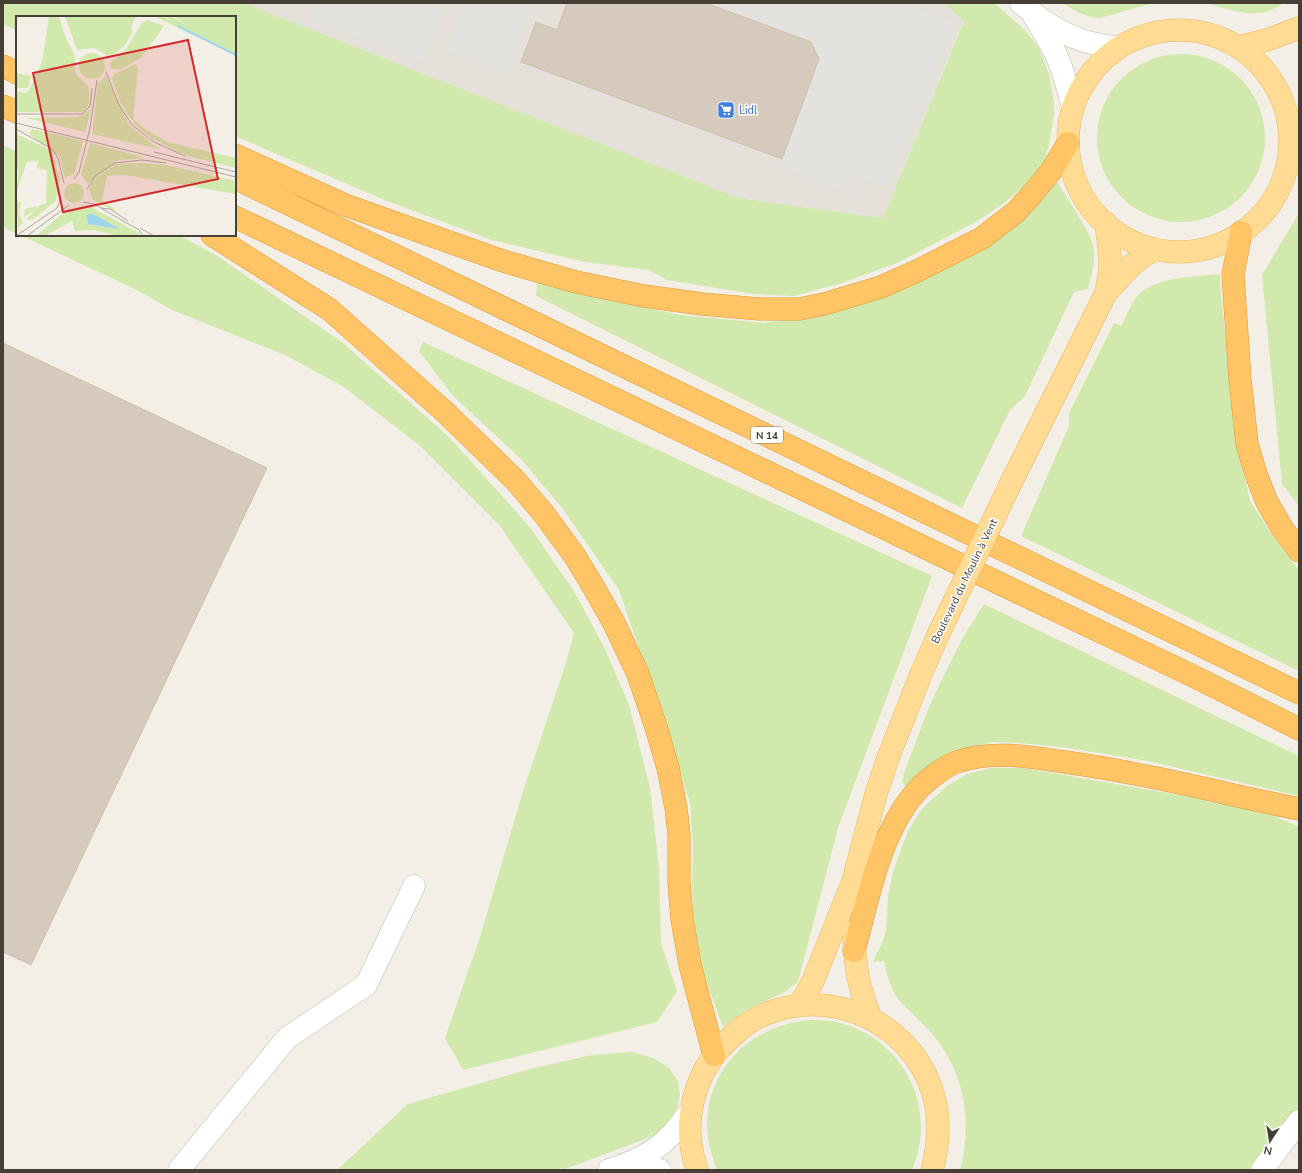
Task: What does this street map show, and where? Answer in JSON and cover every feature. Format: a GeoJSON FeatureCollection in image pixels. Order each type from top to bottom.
{"type":"FeatureCollection","features":[{"type":"Feature","properties":{"kind":"highway"},"geometry":{"type":"LineString","coordinates":[[3,66],[16,72]]}},
{"type":"Feature","properties":{"kind":"highway"},"geometry":{"type":"LineString","coordinates":[[3,106],[16,112]]}},
{"type":"Feature","properties":{"kind":"highway"},"geometry":{"type":"LineString","coordinates":[[236,155],[345,205],[503,261],[576,282],[644,296],[702,304],[759,309],[799,309],[824,304],[881,287],[917,271],[982,238],[1016,212],[1034,193],[1052,170],[1068,143]]}},
{"type":"Feature","properties":{"kind":"highway","name":"N 14"},"geometry":{"type":"LineString","coordinates":[[236,178],[1299,693]]}},
{"type":"Feature","properties":{"kind":"highway"},"geometry":{"type":"LineString","coordinates":[[236,217],[1299,728]]}},
{"type":"Feature","properties":{"kind":"highway"},"geometry":{"type":"LineString","coordinates":[[1242,232],[1233,275],[1243,416],[1247,444],[1257,477],[1267,502],[1282,528],[1299,551]]}},
{"type":"Feature","properties":{"kind":"highway"},"geometry":{"type":"LineString","coordinates":[[214,236],[329,309],[445,412],[515,480],[544,514],[574,555],[614,623],[638,674],[668,768],[676,808],[679,834],[682,919],[690,965],[714,1055]]}},
{"type":"Feature","properties":{"kind":"highway"},"geometry":{"type":"LineString","coordinates":[[854,951],[884,847],[893,826],[915,793],[932,778],[959,761],[977,757],[1003,755],[1034,758],[1103,768],[1299,809]]}},
{"type":"Feature","properties":{"kind":"main road"},"geometry":{"type":"LineString","coordinates":[[1238,47],[1267,40],[1299,28]]}},
{"type":"Feature","properties":{"kind":"main road"},"geometry":{"type":"LineString","coordinates":[[1178,30],[1194,31],[1210,34],[1224,39],[1238,47],[1250,55],[1271,77],[1284,104],[1288,119],[1290,144],[1288,164],[1282,183],[1269,205],[1261,215],[1242,232],[1219,244],[1206,248],[1180,251],[1155,249],[1129,239],[1106,223],[1095,213],[1086,201],[1073,173],[1068,143],[1070,119],[1079,93],[1096,67],[1107,57],[1119,47],[1148,34],[1178,30]]}},
{"type":"Feature","properties":{"kind":"main road"},"geometry":{"type":"LineString","coordinates":[[1288,119],[1299,101]]}},
{"type":"Feature","properties":{"kind":"main road","name":"Boulevard du Moulin à Vent"},"geometry":{"type":"LineString","coordinates":[[798,1006],[813,981],[853,881],[876,794],[904,715],[939,633],[1011,483],[1106,293],[1110,270],[1110,257],[1106,223]]}},
{"type":"Feature","properties":{"kind":"main road","name":"Boulevard du Moulin à Vent"},"geometry":{"type":"LineString","coordinates":[[1106,293],[1142,256],[1155,249]]}},
{"type":"Feature","properties":{"kind":"main road","name":"Boulevard du Moulin à Vent"},"geometry":{"type":"LineString","coordinates":[[853,881],[854,951],[859,986],[871,1018]]}},
{"type":"Feature","properties":{"kind":"main road"},"geometry":{"type":"LineString","coordinates":[[697,1170],[690,1133],[691,1110],[700,1080],[714,1055],[737,1031],[771,1012],[798,1006],[823,1005],[859,1013],[871,1018],[885,1027],[909,1049],[927,1077],[937,1108],[938,1141],[932,1170]]}},
{"type":"Feature","properties":{"kind":"street"},"geometry":{"type":"LineString","coordinates":[[1026,8],[1056,29],[1074,37],[1091,44],[1119,47]]}},
{"type":"Feature","properties":{"kind":"street"},"geometry":{"type":"LineString","coordinates":[[1026,8],[1055,52],[1074,107]]}},
{"type":"Feature","properties":{"kind":"street"},"geometry":{"type":"LineString","coordinates":[[179,1170],[287,1038],[366,985],[414,886]]}},
{"type":"Feature","properties":{"kind":"street"},"geometry":{"type":"LineString","coordinates":[[614,1168],[639,1158],[657,1148],[670,1137],[691,1110]]}},
{"type":"Feature","properties":{"kind":"street"},"geometry":{"type":"LineString","coordinates":[[1262,1170],[1299,1122]]}},
{"type":"Feature","properties":{"kind":"street"},"geometry":{"type":"LineString","coordinates":[[614,1168],[641,1167],[660,1170]]}},
{"type":"Feature","properties":{"kind":"shaded area"},"geometry":{"type":"Polygon","coordinates":[[[244,3],[954,3],[966,15],[883,218],[739,198],[244,3]]]}},
{"type":"Feature","properties":{"kind":"shaded area"},"geometry":{"type":"Polygon","coordinates":[[[315,3],[446,3],[424,62],[309,19],[315,3]]]}},
{"type":"Feature","properties":{"kind":"shaded area"},"geometry":{"type":"Polygon","coordinates":[[[466,3],[532,3],[507,73],[447,51],[466,3]]]}},
{"type":"Feature","properties":{"kind":"shaded area"},"geometry":{"type":"Polygon","coordinates":[[[706,3],[900,3],[955,22],[888,188],[857,177],[851,194],[779,166],[819,59],[811,42],[706,3]]]}},
{"type":"Feature","properties":{"kind":"green space"},"geometry":{"type":"Polygon","coordinates":[[[3,3],[244,3],[739,198],[883,218],[964,21],[944,3],[994,3],[1025,30],[1039,48],[1049,74],[1054,103],[1054,116],[1049,145],[1043,166],[1032,179],[1003,204],[974,223],[897,263],[842,283],[794,296],[753,294],[667,280],[649,270],[585,262],[492,240],[387,201],[236,136],[236,16],[16,16],[16,30],[3,24],[3,3]]]}},
{"type":"Feature","properties":{"kind":"green space"},"geometry":{"type":"Polygon","coordinates":[[[1063,3],[1153,3],[1100,18],[1081,14],[1063,3]]]}},
{"type":"Feature","properties":{"kind":"green space"},"geometry":{"type":"Polygon","coordinates":[[[1205,3],[1285,3],[1265,12],[1250,13],[1235,11],[1205,3]]]}},
{"type":"Feature","properties":{"kind":"green space"},"geometry":{"type":"Polygon","coordinates":[[[1181,54],[1205,58],[1220,64],[1234,73],[1246,85],[1255,99],[1261,114],[1265,138],[1261,162],[1255,177],[1246,191],[1234,203],[1220,212],[1205,218],[1181,222],[1157,218],[1142,212],[1128,203],[1116,191],[1107,177],[1101,162],[1097,138],[1101,114],[1107,99],[1116,85],[1128,73],[1142,64],[1157,58],[1181,54]]]}},
{"type":"Feature","properties":{"kind":"green space"},"geometry":{"type":"Polygon","coordinates":[[[3,145],[16,152],[16,234],[3,227],[3,145]]]}},
{"type":"Feature","properties":{"kind":"green space"},"geometry":{"type":"Polygon","coordinates":[[[1057,182],[1081,220],[1092,242],[1094,260],[1088,289],[1074,292],[1025,396],[1010,410],[962,508],[536,296],[537,282],[612,301],[681,315],[764,323],[807,317],[1034,208],[1057,182]]]}},
{"type":"Feature","properties":{"kind":"green space"},"geometry":{"type":"Polygon","coordinates":[[[1299,213],[1299,506],[1282,484],[1262,275],[1299,213]]]}},
{"type":"Feature","properties":{"kind":"green space"},"geometry":{"type":"Polygon","coordinates":[[[22,236],[180,236],[216,255],[343,343],[449,437],[529,526],[574,591],[605,649],[629,705],[650,788],[659,868],[661,943],[677,991],[657,1022],[463,1070],[445,1038],[480,937],[523,791],[565,666],[574,633],[500,526],[420,446],[344,387],[285,355],[172,310],[139,291],[22,236]]]}},
{"type":"Feature","properties":{"kind":"green space"},"geometry":{"type":"Polygon","coordinates":[[[1220,274],[1234,418],[1240,456],[1250,501],[1270,532],[1299,570],[1299,671],[1021,536],[1069,426],[1069,413],[1114,323],[1121,326],[1136,298],[1152,285],[1187,277],[1220,274]]]}},
{"type":"Feature","properties":{"kind":"green space"},"geometry":{"type":"Polygon","coordinates":[[[423,342],[932,576],[838,828],[798,982],[783,993],[746,1010],[723,1027],[701,966],[693,917],[693,845],[690,803],[675,754],[619,590],[563,509],[521,459],[453,396],[419,351],[423,342]]]}},
{"type":"Feature","properties":{"kind":"green space"},"geometry":{"type":"Polygon","coordinates":[[[984,604],[1299,756],[1299,796],[1148,761],[1068,748],[1020,743],[992,742],[956,752],[906,787],[902,782],[905,770],[929,707],[962,639],[984,604]]]}},
{"type":"Feature","properties":{"kind":"green space"},"geometry":{"type":"Polygon","coordinates":[[[991,768],[1024,768],[1196,798],[1268,813],[1299,827],[1299,1107],[1254,1170],[960,1170],[966,1136],[966,1119],[964,1102],[955,1070],[937,1040],[896,996],[889,981],[884,961],[873,962],[884,938],[886,930],[888,897],[893,871],[908,831],[919,813],[947,786],[967,774],[991,768]]]}},
{"type":"Feature","properties":{"kind":"green space"},"geometry":{"type":"Polygon","coordinates":[[[810,1020],[836,1022],[863,1032],[882,1045],[898,1061],[910,1080],[918,1101],[921,1124],[919,1147],[912,1170],[717,1170],[710,1149],[707,1128],[709,1106],[715,1087],[724,1069],[736,1053],[769,1031],[789,1024],[810,1020]]]}},
{"type":"Feature","properties":{"kind":"green space"},"geometry":{"type":"Polygon","coordinates":[[[632,1052],[653,1058],[668,1067],[678,1081],[680,1095],[677,1108],[667,1124],[652,1136],[627,1146],[562,1170],[337,1170],[408,1104],[530,1069],[591,1055],[632,1052]]]}},
{"type":"Feature","properties":{"kind":"building","name":"Lidl"},"geometry":{"type":"Polygon","coordinates":[[[567,3],[706,3],[811,42],[819,59],[782,159],[521,62],[536,22],[557,30],[567,3]]]}},
{"type":"Feature","properties":{"kind":"building"},"geometry":{"type":"Polygon","coordinates":[[[3,343],[267,468],[31,965],[3,952],[3,343]]]}},
{"type":"Feature","properties":{"kind":"place","name":"Lidl"},"geometry":{"type":"Point","coordinates":[726,110]}}]}
